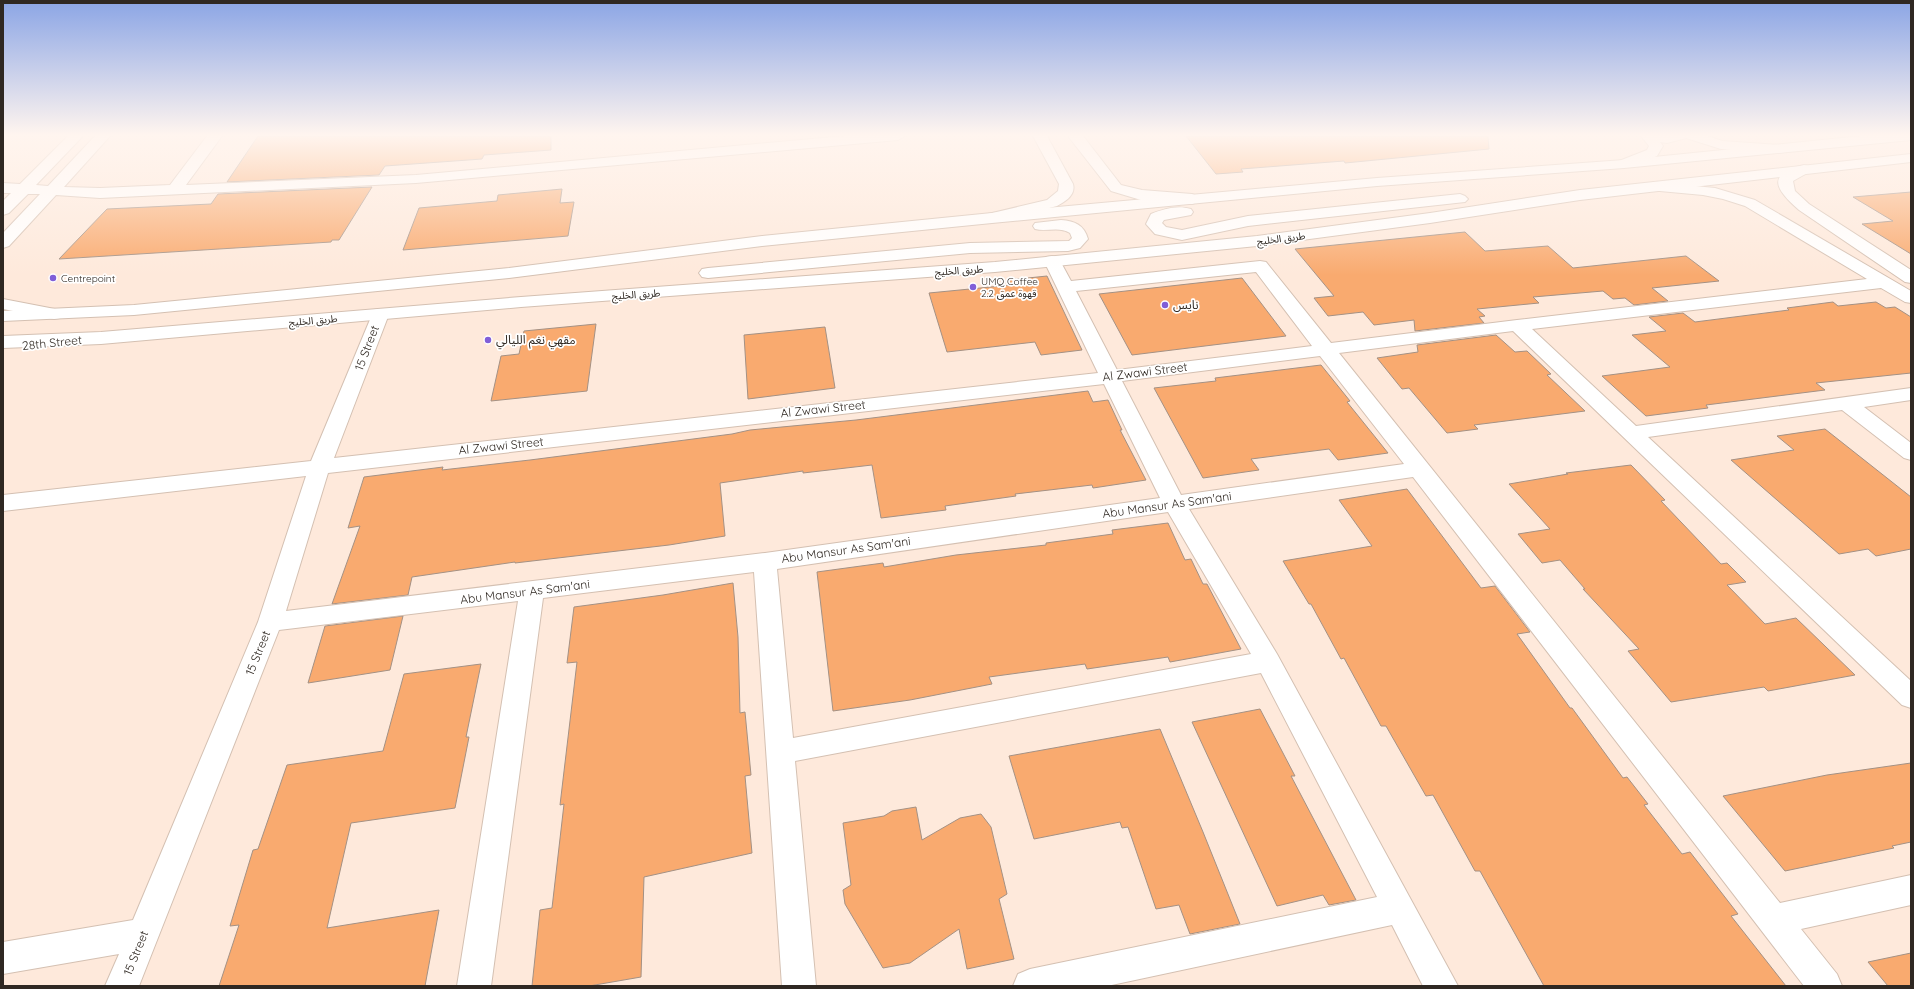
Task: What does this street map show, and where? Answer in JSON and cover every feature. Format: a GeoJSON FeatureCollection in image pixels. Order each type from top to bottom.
{"type":"FeatureCollection","features":[{"type":"Feature","properties":{"kind":"street"},"geometry":{"type":"LineString","coordinates":[[3,210],[31,182]]}},
{"type":"Feature","properties":{"kind":"street"},"geometry":{"type":"LineString","coordinates":[[3,244],[59,182]]}},
{"type":"Feature","properties":{"kind":"street"},"geometry":{"type":"LineString","coordinates":[[174,189],[179,182]]}},
{"type":"Feature","properties":{"kind":"street"},"geometry":{"type":"LineString","coordinates":[[3,188],[100,193],[358,182]]}},
{"type":"Feature","properties":{"kind":"street"},"geometry":{"type":"LineString","coordinates":[[992,218],[1059,200],[1066,192],[1067,189],[1065,182]]}},
{"type":"Feature","properties":{"kind":"street"},"geometry":{"type":"LineString","coordinates":[[1111,182],[1116,188],[1141,195],[1192,199]]}},
{"type":"Feature","properties":{"kind":"street"},"geometry":{"type":"LineString","coordinates":[[3,316],[134,310],[589,264],[806,236],[1375,182]]}},
{"type":"Feature","properties":{"kind":"street"},"geometry":{"type":"LineString","coordinates":[[1504,182],[1169,213],[1156,217],[1154,224],[1161,231],[1182,235],[1248,220],[1444,201],[1615,182]]}},
{"type":"Feature","properties":{"kind":"street","name":"طريق الخليج"},"geometry":{"type":"LineString","coordinates":[[3,342],[101,338],[521,302],[1052,261],[1311,234],[1572,196],[1692,182]]}},
{"type":"Feature","properties":{"kind":"street"},"geometry":{"type":"LineString","coordinates":[[1785,182],[1788,193],[1804,207],[1909,276]]}},
{"type":"Feature","properties":{"kind":"street"},"geometry":{"type":"LineString","coordinates":[[1651,187],[1699,189],[1726,194],[1750,203],[1767,211],[1911,298]]}},
{"type":"Feature","properties":{"kind":"street"},"geometry":{"type":"LineString","coordinates":[[1767,211],[1762,206],[1762,203],[1770,200],[1791,202],[1804,207]]}},
{"type":"Feature","properties":{"kind":"street"},"geometry":{"type":"LineString","coordinates":[[427,281],[572,273],[1049,225],[1071,226],[1081,235],[1078,242],[1068,246],[978,247],[701,274],[521,302]]}},
{"type":"Feature","properties":{"kind":"street"},"geometry":{"type":"LineString","coordinates":[[1052,261],[1174,504],[1268,661],[1440,986]]}},
{"type":"Feature","properties":{"kind":"street"},"geometry":{"type":"LineString","coordinates":[[1066,287],[1260,266],[1825,986]]}},
{"type":"Feature","properties":{"kind":"street","name":"Al Zwawi Street"},"geometry":{"type":"LineString","coordinates":[[3,503],[1110,377],[1325,348],[1886,282]]}},
{"type":"Feature","properties":{"kind":"street"},"geometry":{"type":"LineString","coordinates":[[3,304],[54,314]]}},
{"type":"Feature","properties":{"kind":"street","name":"15 Street"},"geometry":{"type":"LineString","coordinates":[[122,986],[270,622],[320,466],[380,314]]}},
{"type":"Feature","properties":{"kind":"street"},"geometry":{"type":"LineString","coordinates":[[1517,325],[1911,697]]}},
{"type":"Feature","properties":{"kind":"street","name":"28th Street"},"geometry":{"type":"LineString","coordinates":[[3,349],[101,338]]}},
{"type":"Feature","properties":{"kind":"street"},"geometry":{"type":"LineString","coordinates":[[1630,433],[1911,394]]}},
{"type":"Feature","properties":{"kind":"street"},"geometry":{"type":"LineString","coordinates":[[1846,403],[1911,453]]}},
{"type":"Feature","properties":{"kind":"street","name":"Abu Mansur As Sam'ani"},"geometry":{"type":"LineString","coordinates":[[270,622],[765,562],[1420,469]]}},
{"type":"Feature","properties":{"kind":"street"},"geometry":{"type":"LineString","coordinates":[[765,562],[799,986]]}},
{"type":"Feature","properties":{"kind":"street"},"geometry":{"type":"LineString","coordinates":[[474,986],[532,591]]}},
{"type":"Feature","properties":{"kind":"street"},"geometry":{"type":"LineString","coordinates":[[780,752],[1268,661]]}},
{"type":"Feature","properties":{"kind":"street"},"geometry":{"type":"LineString","coordinates":[[1774,920],[1911,890]]}},
{"type":"Feature","properties":{"kind":"street"},"geometry":{"type":"LineString","coordinates":[[1030,986],[1399,908]]}},
{"type":"Feature","properties":{"kind":"street"},"geometry":{"type":"LineString","coordinates":[[3,958],[143,934]]}},
{"type":"Feature","properties":{"kind":"building"},"geometry":{"type":"Polygon","coordinates":[[[372,187],[339,240],[332,240],[331,242],[59,259],[107,209],[211,204],[218,194],[372,187]]]}},
{"type":"Feature","properties":{"kind":"building"},"geometry":{"type":"Polygon","coordinates":[[[562,189],[560,203],[574,202],[568,236],[403,250],[419,208],[497,201],[498,195],[562,189]]]}},
{"type":"Feature","properties":{"kind":"building"},"geometry":{"type":"Polygon","coordinates":[[[1911,192],[1911,254],[1862,224],[1893,221],[1853,197],[1911,192]]]}},
{"type":"Feature","properties":{"kind":"building"},"geometry":{"type":"Polygon","coordinates":[[[1465,232],[1485,251],[1548,246],[1573,268],[1686,256],[1719,281],[1652,288],[1668,301],[1634,305],[1625,298],[1613,299],[1603,291],[1533,297],[1539,303],[1477,309],[1485,316],[1479,317],[1484,323],[1415,331],[1414,320],[1374,325],[1363,312],[1328,316],[1314,298],[1334,296],[1295,249],[1465,232]]]}},
{"type":"Feature","properties":{"kind":"building"},"geometry":{"type":"Polygon","coordinates":[[[1047,276],[1082,350],[1041,355],[1035,342],[947,352],[929,293],[1011,285],[1009,280],[1047,276]]]}},
{"type":"Feature","properties":{"kind":"building"},"geometry":{"type":"Polygon","coordinates":[[[1242,278],[1286,336],[1132,355],[1099,294],[1242,278]]]}},
{"type":"Feature","properties":{"kind":"building"},"geometry":{"type":"Polygon","coordinates":[[[1833,302],[1838,306],[1876,302],[1886,308],[1895,307],[1911,317],[1911,373],[1816,383],[1825,390],[1706,405],[1708,408],[1646,416],[1602,376],[1670,367],[1632,335],[1666,331],[1649,317],[1683,313],[1695,322],[1789,310],[1787,308],[1833,302]]]}},
{"type":"Feature","properties":{"kind":"building"},"geometry":{"type":"Polygon","coordinates":[[[596,324],[587,391],[491,401],[501,356],[519,354],[524,331],[596,324]]]}},
{"type":"Feature","properties":{"kind":"building"},"geometry":{"type":"Polygon","coordinates":[[[825,327],[835,388],[748,399],[744,335],[825,327]]]}},
{"type":"Feature","properties":{"kind":"building"},"geometry":{"type":"Polygon","coordinates":[[[1496,335],[1515,352],[1527,351],[1551,374],[1547,375],[1585,411],[1474,425],[1478,429],[1447,433],[1409,388],[1402,389],[1377,358],[1418,352],[1417,345],[1496,335]]]}},
{"type":"Feature","properties":{"kind":"building"},"geometry":{"type":"Polygon","coordinates":[[[1321,365],[1350,401],[1347,402],[1388,453],[1338,460],[1329,449],[1251,459],[1259,470],[1203,478],[1154,388],[1216,381],[1215,378],[1321,365]]]}},
{"type":"Feature","properties":{"kind":"building"},"geometry":{"type":"Polygon","coordinates":[[[1088,391],[1093,402],[1108,400],[1122,430],[1120,430],[1146,480],[1093,488],[1092,485],[1015,494],[1016,496],[945,506],[946,510],[881,518],[872,465],[803,473],[803,471],[720,483],[725,536],[669,545],[515,562],[412,577],[408,595],[332,604],[360,526],[348,528],[364,477],[443,467],[442,470],[530,460],[732,434],[750,430],[856,420],[1088,391]]]}},
{"type":"Feature","properties":{"kind":"building"},"geometry":{"type":"Polygon","coordinates":[[[1825,429],[1911,497],[1911,549],[1876,556],[1868,549],[1839,554],[1731,460],[1794,450],[1777,436],[1825,429]]]}},
{"type":"Feature","properties":{"kind":"building"},"geometry":{"type":"Polygon","coordinates":[[[1631,465],[1665,500],[1661,501],[1721,564],[1727,563],[1746,582],[1727,585],[1765,624],[1796,618],[1855,675],[1768,691],[1764,687],[1671,702],[1628,651],[1639,649],[1583,589],[1585,589],[1560,560],[1542,563],[1518,534],[1550,529],[1509,484],[1568,474],[1566,473],[1631,465]]]}},
{"type":"Feature","properties":{"kind":"building"},"geometry":{"type":"Polygon","coordinates":[[[1407,489],[1481,588],[1495,586],[1530,632],[1517,634],[1570,708],[1572,708],[1623,778],[1627,777],[1648,804],[1644,805],[1682,854],[1690,852],[1738,914],[1731,916],[1786,986],[1544,986],[1480,871],[1475,871],[1433,795],[1426,796],[1386,726],[1381,726],[1344,658],[1341,659],[1311,604],[1309,604],[1283,561],[1372,546],[1339,500],[1407,489]]]}},
{"type":"Feature","properties":{"kind":"building"},"geometry":{"type":"Polygon","coordinates":[[[1168,523],[1185,560],[1191,559],[1203,584],[1207,584],[1241,649],[1170,662],[1168,657],[1087,669],[1085,664],[989,677],[992,684],[910,700],[833,711],[817,572],[883,563],[884,567],[956,555],[1046,545],[1046,543],[1113,534],[1112,530],[1168,523]]]}},
{"type":"Feature","properties":{"kind":"building"},"geometry":{"type":"Polygon","coordinates":[[[733,583],[738,637],[740,713],[745,712],[751,775],[745,776],[752,853],[644,877],[641,977],[589,986],[532,986],[540,910],[552,908],[564,804],[560,805],[577,662],[567,663],[574,607],[663,595],[733,583]]]}},
{"type":"Feature","properties":{"kind":"building"},"geometry":{"type":"Polygon","coordinates":[[[403,616],[390,670],[308,683],[325,626],[403,616]]]}},
{"type":"Feature","properties":{"kind":"building"},"geometry":{"type":"Polygon","coordinates":[[[481,664],[466,737],[469,737],[455,808],[351,823],[327,928],[439,910],[425,986],[219,986],[239,925],[230,926],[253,850],[258,849],[287,765],[383,751],[404,674],[481,664]]]}},
{"type":"Feature","properties":{"kind":"building"},"geometry":{"type":"Polygon","coordinates":[[[1260,709],[1295,776],[1291,776],[1356,900],[1329,905],[1323,895],[1277,906],[1192,722],[1260,709]]]}},
{"type":"Feature","properties":{"kind":"building"},"geometry":{"type":"Polygon","coordinates":[[[1160,729],[1240,924],[1190,934],[1179,905],[1156,909],[1128,827],[1122,828],[1120,822],[1034,839],[1009,756],[1160,729]]]}},
{"type":"Feature","properties":{"kind":"building"},"geometry":{"type":"Polygon","coordinates":[[[1911,763],[1911,842],[1892,846],[1894,848],[1785,871],[1723,796],[1827,775],[1911,763]]]}},
{"type":"Feature","properties":{"kind":"building"},"geometry":{"type":"Polygon","coordinates":[[[916,807],[922,840],[960,818],[981,814],[991,827],[1007,894],[999,899],[1014,959],[967,969],[959,929],[910,963],[883,968],[845,904],[843,890],[851,885],[843,823],[884,816],[892,811],[916,807]]]}},
{"type":"Feature","properties":{"kind":"building"},"geometry":{"type":"Polygon","coordinates":[[[1911,953],[1911,986],[1888,986],[1868,962],[1911,953]]]}},
{"type":"Feature","properties":{"kind":"place","name":"Centrepoint"},"geometry":{"type":"Point","coordinates":[53,278]}},
{"type":"Feature","properties":{"kind":"place","name":"UMQ Coffee 2.2 قهوة عمق"},"geometry":{"type":"Point","coordinates":[973,287]}},
{"type":"Feature","properties":{"kind":"place","name":"نايس"},"geometry":{"type":"Point","coordinates":[1165,305]}},
{"type":"Feature","properties":{"kind":"place","name":"مقهي نغم الليالي"},"geometry":{"type":"Point","coordinates":[488,340]}}]}
